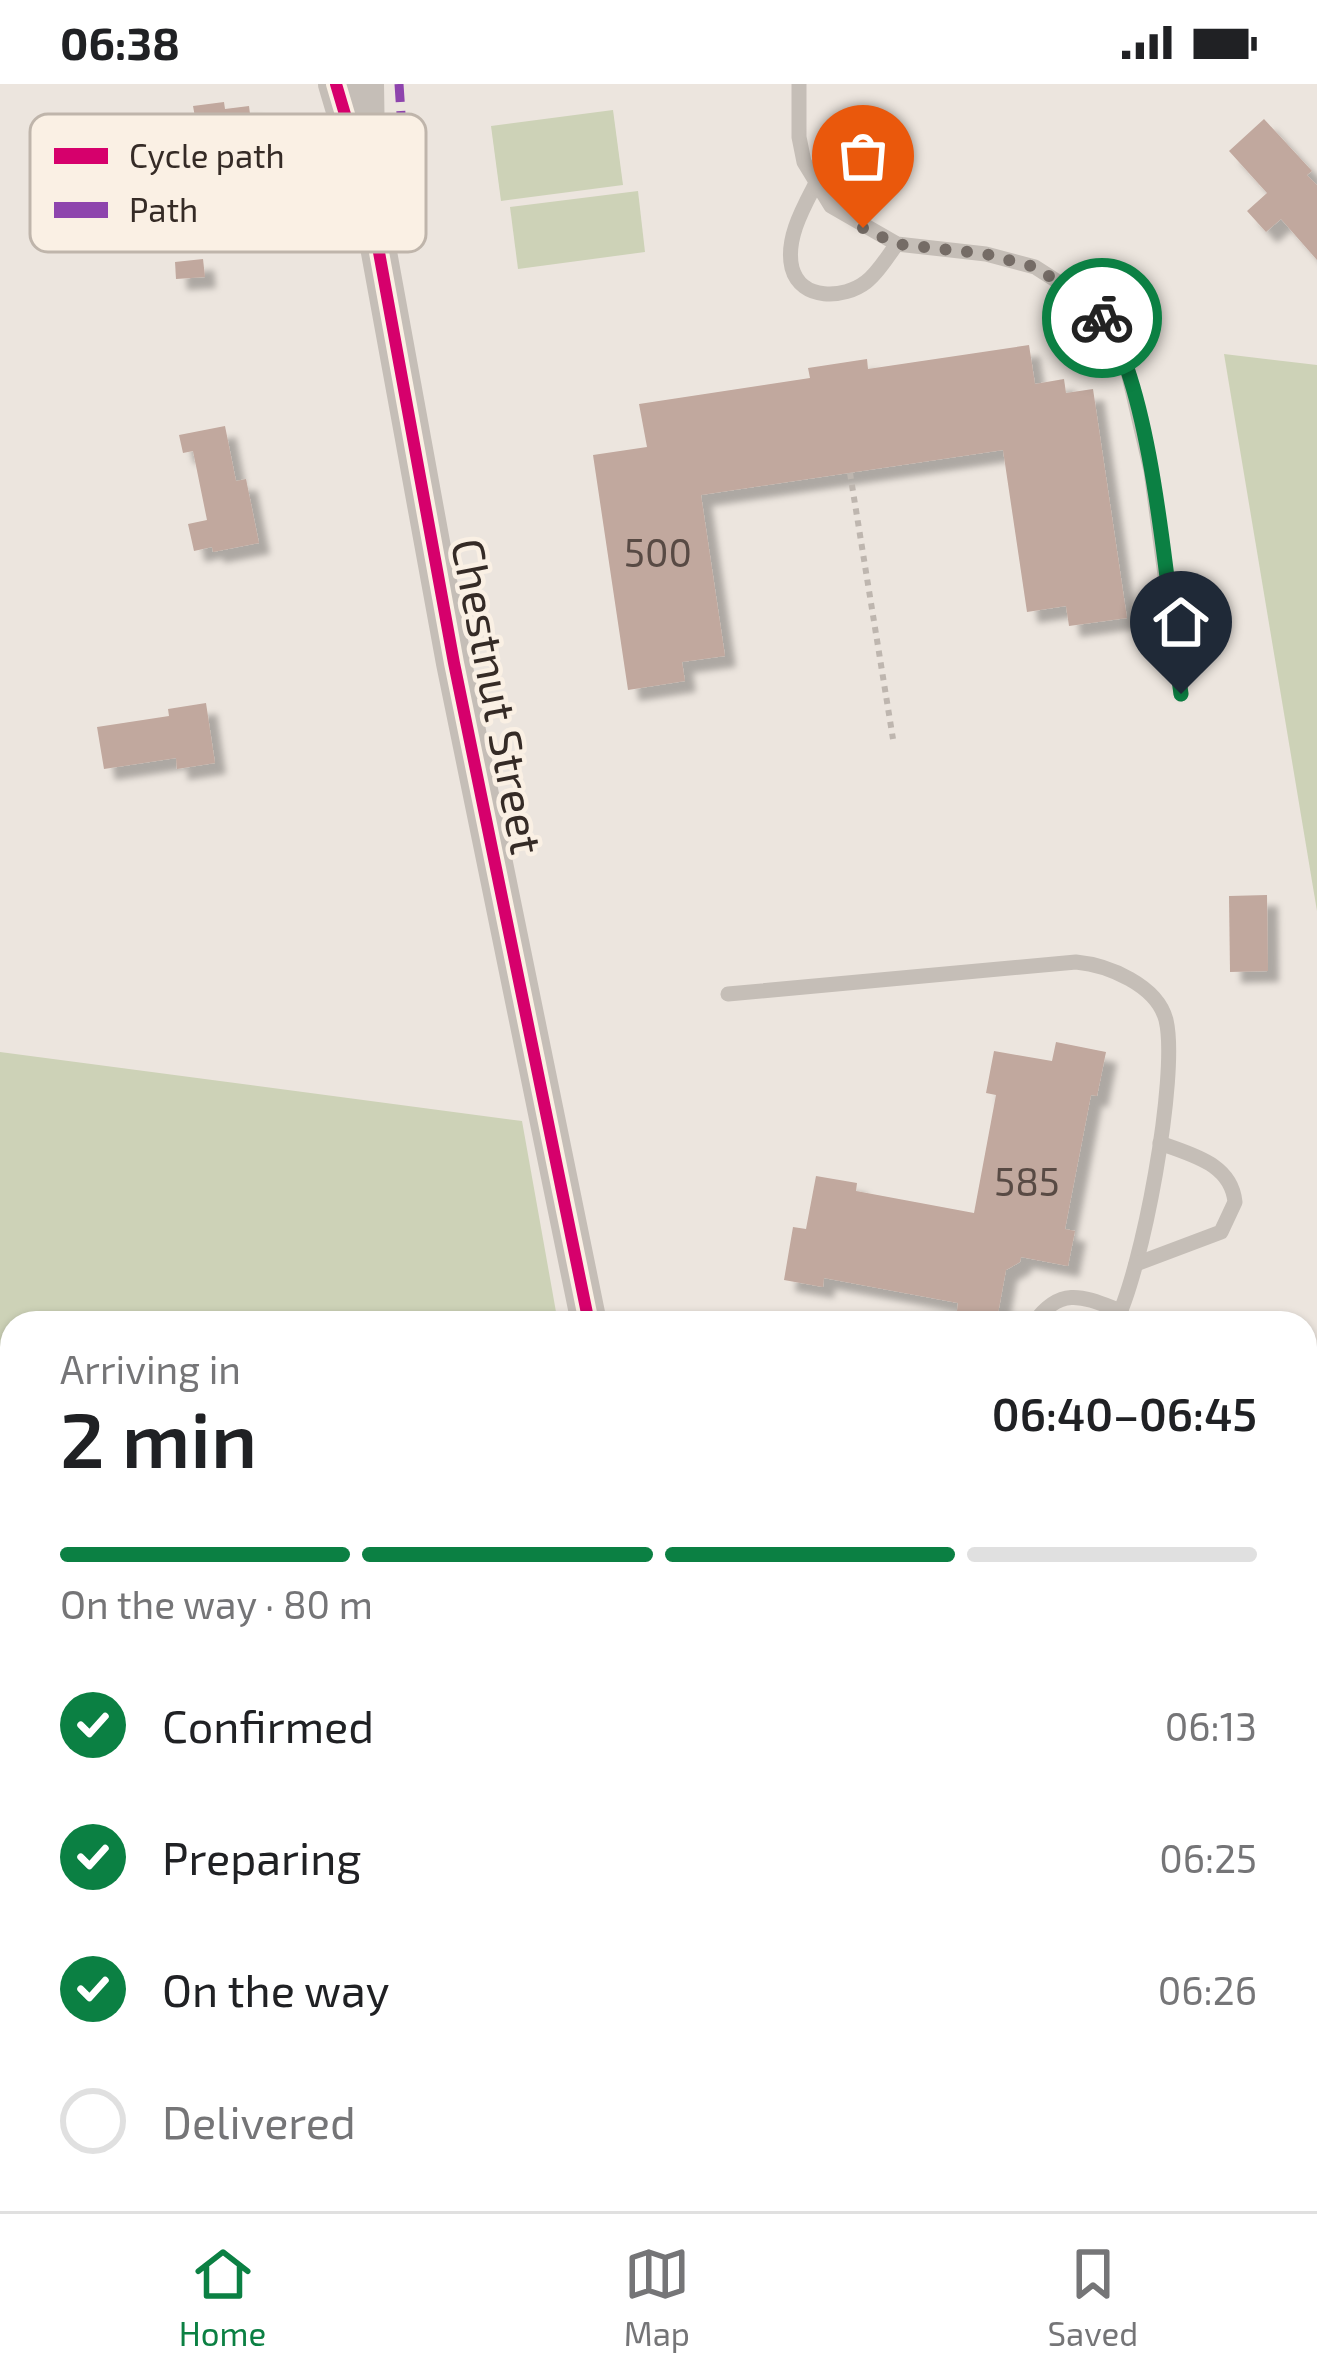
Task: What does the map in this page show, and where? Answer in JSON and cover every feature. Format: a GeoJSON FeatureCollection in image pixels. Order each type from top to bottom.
{"type":"FeatureCollection","features":[{"type":"Feature","properties":{"kind":"street","name":"Chestnut Street"},"geometry":{"type":"LineString","coordinates":[[336,84],[345,114]]}},
{"type":"Feature","properties":{"kind":"street","name":"Chestnut Street"},"geometry":{"type":"LineString","coordinates":[[365,84],[366,114]]}},
{"type":"Feature","properties":{"kind":"street","name":"Chestnut Street"},"geometry":{"type":"LineString","coordinates":[[379,252],[454,663],[587,1311]]}},
{"type":"Feature","properties":{"kind":"lane"},"geometry":{"type":"LineString","coordinates":[[800,84],[799,136],[804,162],[831,206],[897,244],[986,254],[1035,267],[1088,301],[1108,324],[1126,363],[1150,471],[1181,694]]}},
{"type":"Feature","properties":{"kind":"lane"},"geometry":{"type":"LineString","coordinates":[[815,184],[792,241],[792,269],[802,283],[818,293],[849,291],[868,280],[897,244]]}},
{"type":"Feature","properties":{"kind":"lane"},"geometry":{"type":"LineString","coordinates":[[728,994],[1076,962],[1102,964],[1154,999],[1166,1019],[1166,1109],[1136,1264],[1120,1311]]}},
{"type":"Feature","properties":{"kind":"lane"},"geometry":{"type":"LineString","coordinates":[[1136,1264],[1221,1232],[1235,1202],[1228,1178],[1217,1168],[1160,1143]]}},
{"type":"Feature","properties":{"kind":"lane"},"geometry":{"type":"LineString","coordinates":[[1045,1311],[1054,1301],[1070,1297],[1104,1311]]}},
{"type":"Feature","properties":{"kind":"path"},"geometry":{"type":"LineString","coordinates":[[850,473],[893,739]]}},
{"type":"Feature","properties":{"kind":"green space"},"geometry":{"type":"Polygon","coordinates":[[[613,110],[623,185],[501,201],[491,126],[613,110]]]}},
{"type":"Feature","properties":{"kind":"green space"},"geometry":{"type":"Polygon","coordinates":[[[638,191],[645,252],[518,269],[510,207],[638,191]]]}},
{"type":"Feature","properties":{"kind":"green space"},"geometry":{"type":"Polygon","coordinates":[[[1224,354],[1317,365],[1317,911],[1224,354]]]}},
{"type":"Feature","properties":{"kind":"green space"},"geometry":{"type":"Polygon","coordinates":[[[0,1052],[522,1121],[556,1311],[0,1311],[0,1052]]]}},
{"type":"Feature","properties":{"kind":"building"},"geometry":{"type":"Polygon","coordinates":[[[224,102],[225,109],[249,106],[250,114],[194,114],[193,106],[224,102]]]}},
{"type":"Feature","properties":{"kind":"building"},"geometry":{"type":"Polygon","coordinates":[[[1264,119],[1312,171],[1307,175],[1317,185],[1317,260],[1281,219],[1266,232],[1247,211],[1267,193],[1229,151],[1264,119]]]}},
{"type":"Feature","properties":{"kind":"building"},"geometry":{"type":"Polygon","coordinates":[[[203,259],[205,277],[176,279],[175,262],[203,259]]]}},
{"type":"Feature","properties":{"kind":"building"},"geometry":{"type":"Polygon","coordinates":[[[1029,345],[1035,384],[1064,379],[1066,393],[1093,389],[1127,618],[1069,626],[1066,606],[1027,612],[1003,450],[701,495],[725,656],[682,662],[685,681],[628,690],[593,455],[647,447],[639,404],[810,378],[808,368],[867,359],[868,369],[1029,345]]]}},
{"type":"Feature","properties":{"kind":"building"},"geometry":{"type":"Polygon","coordinates":[[[225,426],[236,481],[246,479],[259,543],[194,551],[188,524],[207,520],[193,451],[183,453],[179,435],[225,426]]]}},
{"type":"Feature","properties":{"kind":"building"},"geometry":{"type":"Polygon","coordinates":[[[206,703],[215,763],[177,769],[176,758],[104,769],[97,727],[169,716],[168,709],[206,703]]]}},
{"type":"Feature","properties":{"kind":"building"},"geometry":{"type":"Polygon","coordinates":[[[1267,895],[1268,971],[1230,972],[1229,896],[1267,895]]]}},
{"type":"Feature","properties":{"kind":"building"},"geometry":{"type":"Polygon","coordinates":[[[1056,1042],[1106,1052],[1097,1096],[1091,1095],[1065,1229],[1075,1231],[1068,1266],[1021,1257],[1006,1270],[998,1311],[957,1311],[958,1303],[824,1278],[823,1287],[784,1280],[793,1227],[806,1229],[816,1176],[857,1183],[856,1191],[974,1213],[996,1095],[986,1093],[994,1051],[1052,1061],[1056,1042]]]}},
{"type":"Feature","properties":{"kind":"marked path"},"geometry":{"type":"LineString","coordinates":[[399,84],[401,114]]}},
{"type":"Feature","properties":{"kind":"cycle path"},"geometry":{"type":"LineString","coordinates":[[336,84],[345,114]]}},
{"type":"Feature","properties":{"kind":"cycle path"},"geometry":{"type":"LineString","coordinates":[[379,252],[454,663],[587,1311]]}},
{"type":"Feature","properties":{"kind":"way so far"},"geometry":{"type":"LineString","coordinates":[[863,228],[897,244],[986,254],[1035,267],[1088,301],[1102,318]]}},
{"type":"Feature","properties":{"kind":"route"},"geometry":{"type":"LineString","coordinates":[[1102,318],[1126,363],[1150,471],[1181,694]]}}]}
